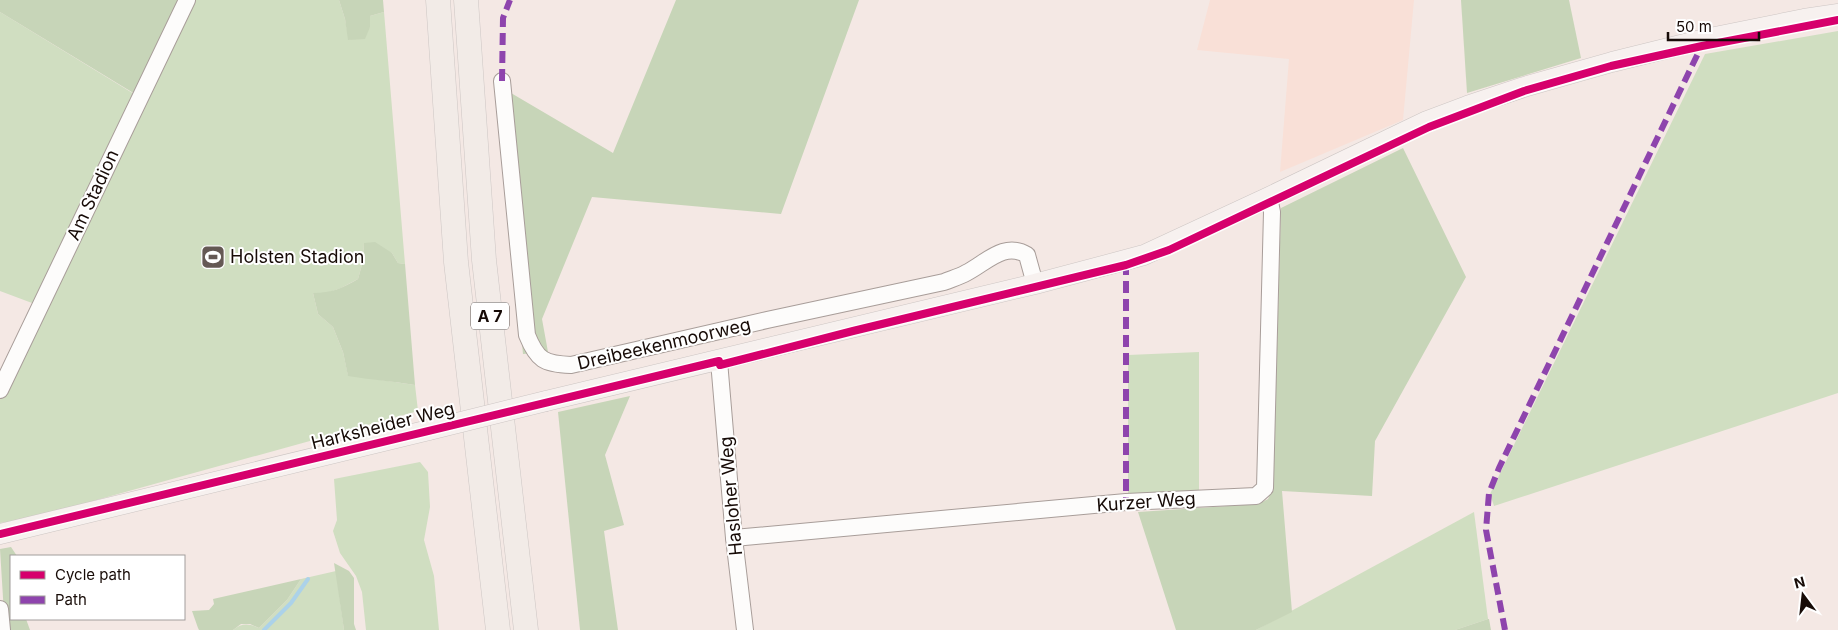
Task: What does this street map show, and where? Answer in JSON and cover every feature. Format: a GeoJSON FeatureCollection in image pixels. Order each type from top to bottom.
{"type":"FeatureCollection","features":[{"type":"Feature","properties":{"kind":"highway","name":"A 7"},"geometry":{"type":"LineString","coordinates":[[438,0],[456,262],[498,630]]}},
{"type":"Feature","properties":{"kind":"highway","name":"A 7"},"geometry":{"type":"LineString","coordinates":[[466,0],[484,260],[526,630]]}},
{"type":"Feature","properties":{"kind":"main road","name":"Harksheider Weg"},"geometry":{"type":"LineString","coordinates":[[0,534],[1036,284],[1144,255],[1427,121],[1524,87],[1612,62],[1705,39],[1838,14]]}},
{"type":"Feature","properties":{"kind":"street","name":"Am Stadion"},"geometry":{"type":"LineString","coordinates":[[0,390],[187,0]]}},
{"type":"Feature","properties":{"kind":"street","name":"Dreibeekenmoorweg"},"geometry":{"type":"LineString","coordinates":[[502,81],[527,335],[532,349],[540,359],[554,364],[571,365],[944,282],[967,273],[999,252],[1009,250],[1019,250],[1027,255],[1036,284]]}},
{"type":"Feature","properties":{"kind":"street","name":"Kurzer Weg"},"geometry":{"type":"LineString","coordinates":[[734,538],[1126,502],[1256,496],[1266,488],[1272,212],[1269,197]]}},
{"type":"Feature","properties":{"kind":"street","name":"Hasloher Weg"},"geometry":{"type":"LineString","coordinates":[[719,361],[734,538],[745,630]]}},
{"type":"Feature","properties":{"kind":"street"},"geometry":{"type":"LineString","coordinates":[[0,609],[2,630]]}},
{"type":"Feature","properties":{"kind":"shaded area"},"geometry":{"type":"Polygon","coordinates":[[[1210,0],[1414,0],[1403,120],[1280,172],[1289,59],[1197,50],[1210,0]]]}},
{"type":"Feature","properties":{"kind":"green space"},"geometry":{"type":"Polygon","coordinates":[[[0,0],[187,0],[140,97],[0,12],[0,0]]]}},
{"type":"Feature","properties":{"kind":"green space","name":"Holsten Stadion"},"geometry":{"type":"Polygon","coordinates":[[[187,0],[339,0],[349,40],[370,27],[370,16],[384,12],[405,264],[398,263],[392,253],[364,243],[363,261],[358,279],[327,293],[313,293],[318,314],[333,327],[343,352],[348,375],[415,385],[418,411],[28,519],[0,523],[0,390],[40,306],[0,291],[0,12],[139,97],[187,0]]]}},
{"type":"Feature","properties":{"kind":"green space"},"geometry":{"type":"Polygon","coordinates":[[[339,0],[383,0],[384,12],[370,16],[370,27],[365,39],[348,40],[345,19],[339,0]]]}},
{"type":"Feature","properties":{"kind":"green space"},"geometry":{"type":"Polygon","coordinates":[[[676,0],[859,0],[781,214],[592,197],[542,319],[548,352],[523,354],[500,106],[506,90],[613,153],[676,0]]]}},
{"type":"Feature","properties":{"kind":"green space"},"geometry":{"type":"Polygon","coordinates":[[[1461,0],[1569,0],[1581,58],[1467,93],[1461,0]]]}},
{"type":"Feature","properties":{"kind":"green space"},"geometry":{"type":"Polygon","coordinates":[[[1838,31],[1838,393],[1494,506],[1490,494],[1705,54],[1838,31]]]}},
{"type":"Feature","properties":{"kind":"green space"},"geometry":{"type":"Polygon","coordinates":[[[1403,148],[1466,277],[1375,441],[1372,496],[1282,491],[1292,612],[1256,630],[1176,630],[1138,512],[1258,504],[1268,499],[1273,488],[1281,208],[1403,148]]]}},
{"type":"Feature","properties":{"kind":"green space"},"geometry":{"type":"Polygon","coordinates":[[[375,242],[392,253],[398,263],[405,264],[415,385],[348,376],[343,352],[333,327],[318,314],[313,293],[337,289],[358,279],[363,261],[364,243],[375,242]]]}},
{"type":"Feature","properties":{"kind":"green space"},"geometry":{"type":"Polygon","coordinates":[[[1199,352],[1199,492],[1128,496],[1128,355],[1199,352]]]}},
{"type":"Feature","properties":{"kind":"green space"},"geometry":{"type":"Polygon","coordinates":[[[630,396],[605,455],[624,525],[604,531],[618,630],[580,630],[558,412],[630,396]]]}},
{"type":"Feature","properties":{"kind":"green space"},"geometry":{"type":"Polygon","coordinates":[[[420,462],[428,472],[430,507],[424,540],[434,576],[439,630],[366,630],[362,592],[356,576],[340,553],[333,531],[337,520],[334,479],[420,462]]]}},
{"type":"Feature","properties":{"kind":"green space"},"geometry":{"type":"Polygon","coordinates":[[[1474,512],[1488,619],[1455,630],[1256,630],[1474,512]]]}},
{"type":"Feature","properties":{"kind":"green space"},"geometry":{"type":"Polygon","coordinates":[[[11,547],[16,555],[10,555],[10,620],[26,620],[30,630],[5,630],[0,549],[11,547]]]}},
{"type":"Feature","properties":{"kind":"green space"},"geometry":{"type":"Polygon","coordinates":[[[334,563],[349,571],[354,578],[354,624],[356,630],[344,630],[334,563]]]}},
{"type":"Feature","properties":{"kind":"green space"},"geometry":{"type":"Polygon","coordinates":[[[336,571],[344,630],[233,630],[245,624],[259,628],[287,600],[301,579],[336,571]]]}},
{"type":"Feature","properties":{"kind":"green space"},"geometry":{"type":"Polygon","coordinates":[[[301,579],[287,600],[259,628],[250,624],[241,624],[233,630],[199,630],[198,628],[192,611],[209,610],[214,604],[213,599],[301,579]]]}},
{"type":"Feature","properties":{"kind":"green space"},"geometry":{"type":"Polygon","coordinates":[[[1488,619],[1491,630],[1455,630],[1488,619]]]}},
{"type":"Feature","properties":{"kind":"waterway"},"geometry":{"type":"LineString","coordinates":[[264,630],[291,603],[308,579]]}},
{"type":"Feature","properties":{"kind":"marked path"},"geometry":{"type":"LineString","coordinates":[[502,81],[503,18],[510,0]]}},
{"type":"Feature","properties":{"kind":"marked path"},"geometry":{"type":"LineString","coordinates":[[1505,630],[1486,530],[1489,493],[1499,468],[1702,45]]}},
{"type":"Feature","properties":{"kind":"marked path"},"geometry":{"type":"LineString","coordinates":[[1126,263],[1126,502]]}},
{"type":"Feature","properties":{"kind":"cycle path"},"geometry":{"type":"LineString","coordinates":[[0,534],[719,361],[720,365],[1126,265],[1169,250],[1429,127],[1524,91],[1611,66],[1702,46],[1838,20]]}},
{"type":"Feature","properties":{"kind":"place","name":"Holsten Stadion"},"geometry":{"type":"Point","coordinates":[213,257]}}]}
